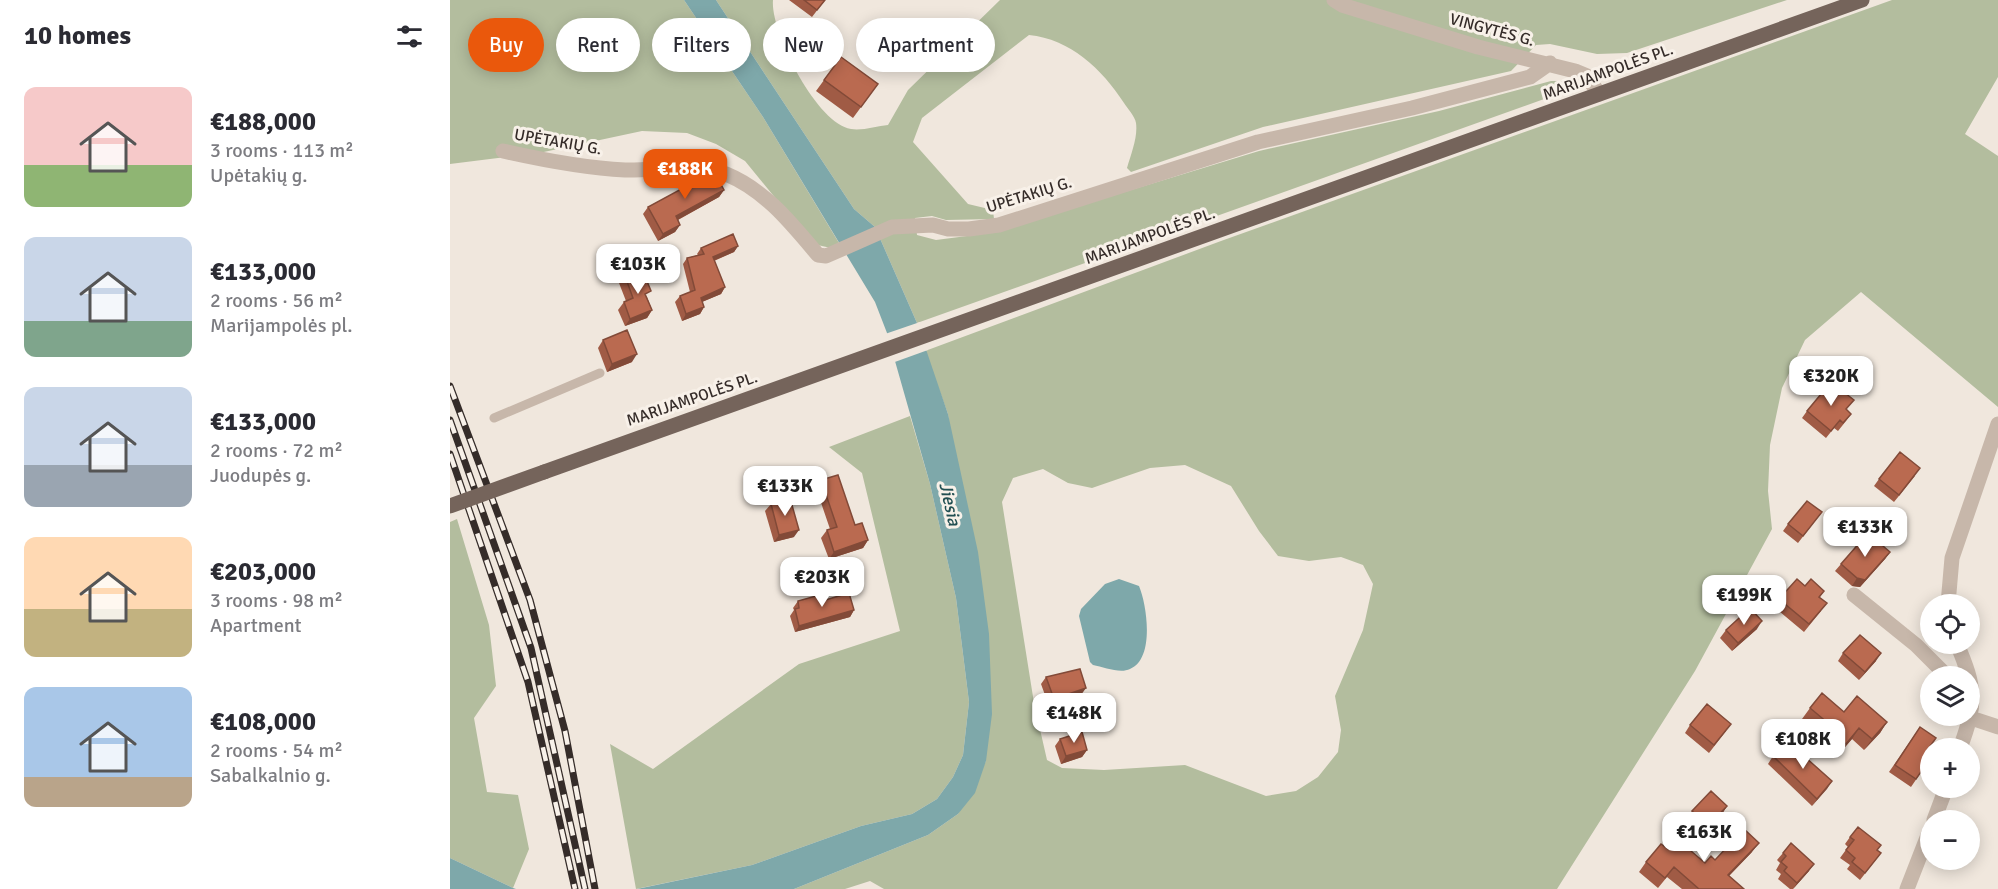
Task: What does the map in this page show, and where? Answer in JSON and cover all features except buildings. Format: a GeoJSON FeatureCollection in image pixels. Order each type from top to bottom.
{"type":"FeatureCollection","features":[{"type":"Feature","properties":{"kind":"main road","name":"MARIJAMPOLĖS PL."},"geometry":{"type":"LineString","coordinates":[[450,506],[1862,0]]}},
{"type":"Feature","properties":{"kind":"street","name":"VINGYTĖS G."},"geometry":{"type":"LineString","coordinates":[[1334,0],[1342,5],[1478,46],[1550,63],[1587,76],[1599,94]]}},
{"type":"Feature","properties":{"kind":"street","name":"UPĖTAKIŲ G."},"geometry":{"type":"LineString","coordinates":[[503,151],[595,168],[628,170],[691,168],[724,173],[755,189],[782,213],[818,255],[826,256],[892,227],[933,225],[948,229],[969,229],[999,225],[1258,142],[1412,108],[1530,77],[1550,63]]}},
{"type":"Feature","properties":{"kind":"street"},"geometry":{"type":"LineString","coordinates":[[1949,594],[1952,558],[1998,424]]}},
{"type":"Feature","properties":{"kind":"street"},"geometry":{"type":"LineString","coordinates":[[1854,595],[1916,645],[1937,666]]}},
{"type":"Feature","properties":{"kind":"street"},"geometry":{"type":"LineString","coordinates":[[1980,721],[1998,727]]}},
{"type":"Feature","properties":{"kind":"street"},"geometry":{"type":"LineString","coordinates":[[1907,889],[1920,856]]}},
{"type":"Feature","properties":{"kind":"lane"},"geometry":{"type":"LineString","coordinates":[[494,418],[600,374]]}},
{"type":"Feature","properties":{"kind":"green space"},"geometry":{"type":"Polygon","coordinates":[[[450,0],[684,0],[696,18],[652,18],[652,72],[733,72],[763,117],[839,243],[831,248],[813,244],[745,161],[716,144],[687,133],[642,131],[539,153],[450,164],[450,0]]]}},
{"type":"Feature","properties":{"kind":"green space"},"geometry":{"type":"Polygon","coordinates":[[[716,0],[773,0],[775,18],[763,18],[763,71],[751,53],[751,18],[728,18],[716,0]]]}},
{"type":"Feature","properties":{"kind":"green space"},"geometry":{"type":"Polygon","coordinates":[[[1000,0],[1787,0],[1627,53],[1597,54],[1550,44],[1536,45],[1511,71],[1263,127],[1131,172],[1127,168],[1135,140],[1136,123],[1115,90],[1095,68],[1071,49],[1044,38],[1029,35],[995,61],[995,18],[982,18],[1000,0]]]}},
{"type":"Feature","properties":{"kind":"green space"},"geometry":{"type":"Polygon","coordinates":[[[1892,0],[1998,0],[1998,77],[1965,134],[1998,156],[1998,407],[1861,292],[1805,340],[1782,388],[1770,445],[1768,491],[1772,529],[1695,671],[1557,889],[884,889],[870,881],[845,889],[794,889],[928,835],[958,814],[986,761],[948,414],[925,351],[1221,241],[1892,0]],[[1185,465],[1150,468],[1092,488],[1068,483],[1043,469],[1013,478],[1002,502],[1034,703],[1047,760],[1062,768],[1104,770],[1185,765],[1266,796],[1296,791],[1318,777],[1338,752],[1341,730],[1335,696],[1363,630],[1373,584],[1363,565],[1341,557],[1309,561],[1278,556],[1259,531],[1231,486],[1185,465]]]}},
{"type":"Feature","properties":{"kind":"green space"},"geometry":{"type":"Polygon","coordinates":[[[764,72],[796,72],[824,111],[838,123],[851,129],[865,129],[888,125],[908,90],[926,72],[981,72],[922,118],[913,142],[968,204],[993,210],[994,219],[946,220],[932,216],[915,218],[917,235],[936,240],[990,233],[1259,151],[1439,111],[1551,81],[1567,81],[1572,89],[917,323],[875,227],[854,209],[764,72]]]}},
{"type":"Feature","properties":{"kind":"green space"},"geometry":{"type":"Polygon","coordinates":[[[910,416],[930,484],[956,598],[969,702],[963,755],[953,777],[937,799],[912,814],[861,826],[752,865],[636,889],[610,744],[653,769],[799,664],[900,631],[862,473],[829,447],[910,416]]]}},
{"type":"Feature","properties":{"kind":"green space"},"geometry":{"type":"Polygon","coordinates":[[[457,519],[489,625],[496,686],[474,718],[487,792],[518,795],[529,849],[513,888],[450,858],[450,522],[457,519]]]}},
{"type":"Feature","properties":{"kind":"water"},"geometry":{"type":"Polygon","coordinates":[[[684,0],[716,0],[728,18],[696,18],[684,0]]]}},
{"type":"Feature","properties":{"kind":"water","name":"Jiesia"},"geometry":{"type":"Polygon","coordinates":[[[751,53],[854,209],[875,227],[917,323],[948,414],[978,552],[989,634],[992,714],[986,761],[975,793],[958,814],[928,835],[794,889],[637,889],[752,865],[861,826],[912,814],[937,799],[953,777],[963,755],[969,702],[956,598],[930,484],[887,333],[875,302],[763,117],[733,72],[751,72],[751,53]]]}},
{"type":"Feature","properties":{"kind":"water"},"geometry":{"type":"Polygon","coordinates":[[[1119,579],[1139,586],[1147,631],[1143,654],[1138,663],[1122,671],[1093,665],[1090,662],[1079,616],[1081,609],[1105,584],[1119,579]]]}},
{"type":"Feature","properties":{"kind":"water"},"geometry":{"type":"Polygon","coordinates":[[[450,858],[513,888],[516,889],[450,889],[450,858]]]}},
{"type":"Feature","properties":{"kind":"pier"},"geometry":{"type":"Polygon","coordinates":[[[920,322],[928,350],[892,363],[885,334],[920,322]]]}},
{"type":"Feature","properties":{"kind":"railway"},"geometry":{"type":"LineString","coordinates":[[450,386],[530,600],[565,731],[595,889]]}},
{"type":"Feature","properties":{"kind":"railway"},"geometry":{"type":"LineString","coordinates":[[450,420],[531,648],[585,889]]}},
{"type":"Feature","properties":{"kind":"railway"},"geometry":{"type":"LineString","coordinates":[[450,454],[528,682],[575,889]]}}]}
